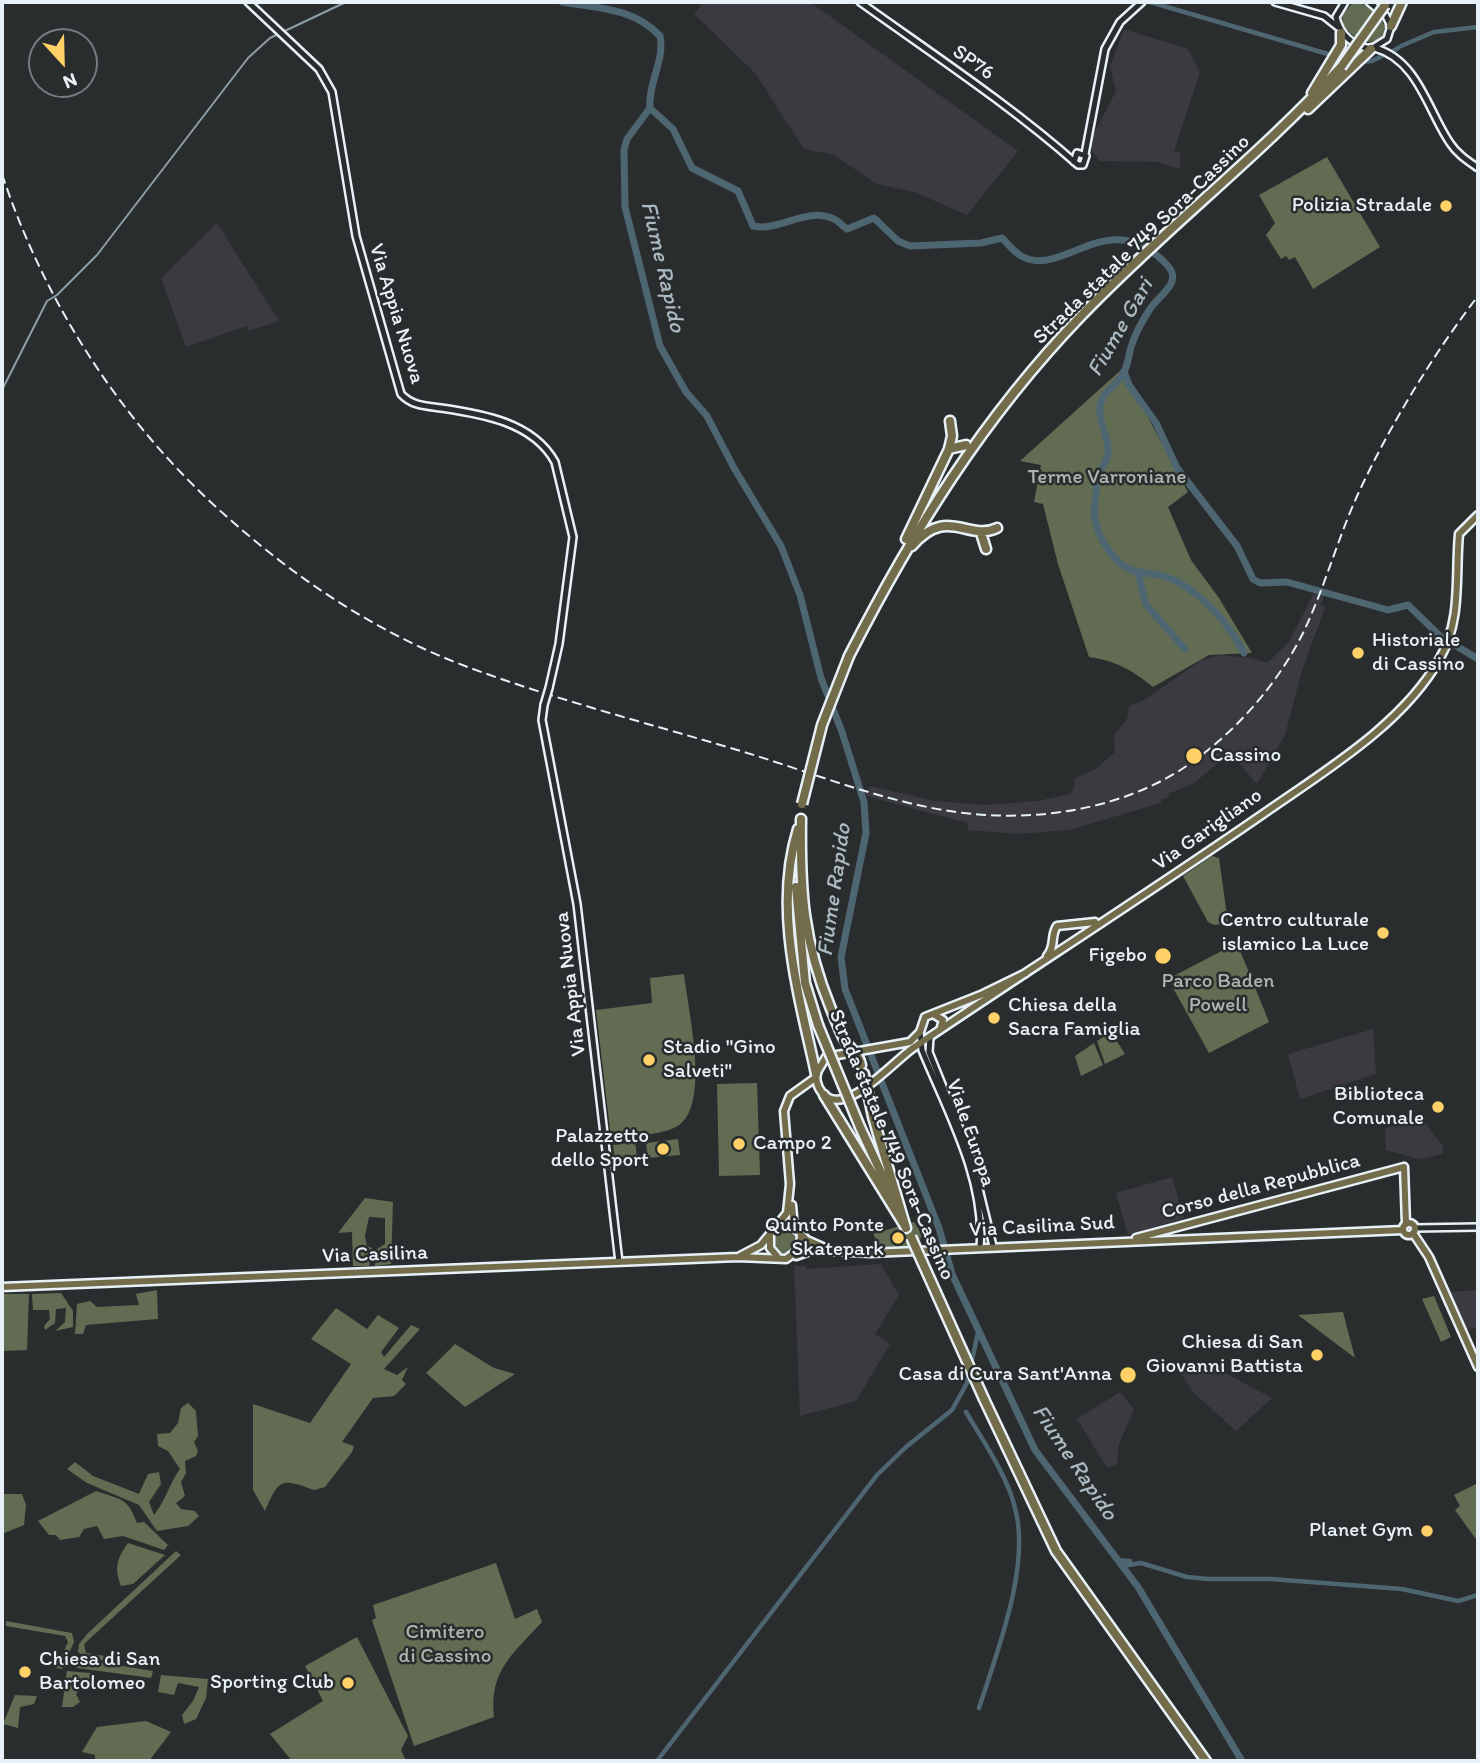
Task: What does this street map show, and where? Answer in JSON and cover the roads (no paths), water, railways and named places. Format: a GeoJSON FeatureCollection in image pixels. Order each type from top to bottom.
{"type":"FeatureCollection","features":[{"type":"Feature","properties":{"kind":"highway"},"geometry":{"type":"LineString","coordinates":[[1391,26],[1402,2]]}},
{"type":"Feature","properties":{"kind":"highway","name":"Strada statale 749 Sora-Cassino"},"geometry":{"type":"LineString","coordinates":[[1206,1761],[1056,1551],[860,1127],[818,1025],[805,983],[796,901],[800,819],[822,725],[849,656],[920,524],[976,441],[1021,383],[1081,316],[1345,70],[1387,3]]}},
{"type":"Feature","properties":{"kind":"highway"},"geometry":{"type":"LineString","coordinates":[[1281,130],[1308,98],[1338,49],[1340,30]]}},
{"type":"Feature","properties":{"kind":"highway"},"geometry":{"type":"LineString","coordinates":[[1345,70],[1373,48]]}},
{"type":"Feature","properties":{"kind":"highway"},"geometry":{"type":"LineString","coordinates":[[885,586],[949,449],[952,436],[950,421]]}},
{"type":"Feature","properties":{"kind":"highway"},"geometry":{"type":"LineString","coordinates":[[949,449],[966,445]]}},
{"type":"Feature","properties":{"kind":"highway"},"geometry":{"type":"LineString","coordinates":[[885,586],[912,546],[932,530],[962,526],[981,533],[997,528]]}},
{"type":"Feature","properties":{"kind":"highway"},"geometry":{"type":"LineString","coordinates":[[981,533],[986,548]]}},
{"type":"Feature","properties":{"kind":"highway"},"geometry":{"type":"LineString","coordinates":[[800,819],[800,889],[806,930],[831,1008],[869,1083],[873,1117],[906,1228]]}},
{"type":"Feature","properties":{"kind":"highway"},"geometry":{"type":"LineString","coordinates":[[800,819],[790,862],[788,911],[794,971],[816,1076]]}},
{"type":"Feature","properties":{"kind":"highway"},"geometry":{"type":"LineString","coordinates":[[823,1094],[906,1228]]}},
{"type":"Feature","properties":{"kind":"main road","name":"Via Garigliano"},"geometry":{"type":"LineString","coordinates":[[856,1095],[918,1045],[1063,947],[1070,945],[1075,938],[1178,873],[1353,750],[1422,686],[1446,647],[1450,635],[1457,600],[1459,534],[1476,518]]}},
{"type":"Feature","properties":{"kind":"main road","name":"Via Garigliano"},"geometry":{"type":"LineString","coordinates":[[1042,962],[1055,942],[1053,934],[1057,926],[1072,927],[1104,920]]}},
{"type":"Feature","properties":{"kind":"main road"},"geometry":{"type":"LineString","coordinates":[[1072,927],[1075,938]]}},
{"type":"Feature","properties":{"kind":"main road"},"geometry":{"type":"LineString","coordinates":[[1055,942],[1063,947]]}},
{"type":"Feature","properties":{"kind":"main road","name":"Via Garigliano"},"geometry":{"type":"LineString","coordinates":[[931,1014],[1026,973]]}},
{"type":"Feature","properties":{"kind":"main road"},"geometry":{"type":"LineString","coordinates":[[794,1256],[800,1249],[801,1235],[794,1227],[790,1208],[789,1156],[784,1111],[790,1096],[816,1076],[825,1057],[910,1042],[920,1032],[923,1019],[931,1014],[941,1016],[940,1030]]}},
{"type":"Feature","properties":{"kind":"main road"},"geometry":{"type":"LineString","coordinates":[[918,1045],[923,1051]]}},
{"type":"Feature","properties":{"kind":"main road"},"geometry":{"type":"LineString","coordinates":[[738,1257],[753,1251],[778,1226],[790,1208],[792,1156],[787,1111],[799,1093],[806,1090],[836,1101],[856,1095],[863,1083],[863,1070]]}},
{"type":"Feature","properties":{"kind":"main road"},"geometry":{"type":"LineString","coordinates":[[816,1076],[823,1094]]}},
{"type":"Feature","properties":{"kind":"main road","name":"Corso della Repubblica"},"geometry":{"type":"LineString","coordinates":[[1153,1237],[1404,1167],[1409,1228]]}},
{"type":"Feature","properties":{"kind":"main road"},"geometry":{"type":"LineString","coordinates":[[778,1226],[794,1227]]}},
{"type":"Feature","properties":{"kind":"main road"},"geometry":{"type":"LineString","coordinates":[[1153,1237],[1409,1228],[1429,1256],[1478,1367]]}},
{"type":"Feature","properties":{"kind":"main road"},"geometry":{"type":"LineString","coordinates":[[771,1232],[770,1248],[777,1256]]}},
{"type":"Feature","properties":{"kind":"main road","name":"Via Casilina Sud"},"geometry":{"type":"LineString","coordinates":[[801,1235],[833,1251]]}},
{"type":"Feature","properties":{"kind":"main road","name":"Via Casilina Sud"},"geometry":{"type":"LineString","coordinates":[[794,1256],[813,1250],[954,1249],[1127,1241],[1153,1237]]}},
{"type":"Feature","properties":{"kind":"main road","name":"Via Casilina"},"geometry":{"type":"LineString","coordinates":[[2,1286],[14,1288],[794,1256]]}},
{"type":"Feature","properties":{"kind":"street","name":"Via Appia Nuova"},"geometry":{"type":"LineString","coordinates":[[248,2],[319,69],[332,92],[356,236],[401,394],[415,404],[498,418],[536,441],[549,452],[555,462],[573,537],[559,644],[542,720],[578,904],[619,1262]]}},
{"type":"Feature","properties":{"kind":"street","name":"SP76"},"geometry":{"type":"LineString","coordinates":[[860,2],[1066,151],[1074,162]]}},
{"type":"Feature","properties":{"kind":"street"},"geometry":{"type":"LineString","coordinates":[[1080,154],[1086,161],[1083,165],[1074,162],[1086,144],[1105,49],[1120,22],[1142,2]]}},
{"type":"Feature","properties":{"kind":"street"},"geometry":{"type":"LineString","coordinates":[[1275,2],[1324,16],[1340,30],[1392,55]]}},
{"type":"Feature","properties":{"kind":"street"},"geometry":{"type":"LineString","coordinates":[[1324,16],[1345,2]]}},
{"type":"Feature","properties":{"kind":"street"},"geometry":{"type":"LineString","coordinates":[[1370,2],[1386,16],[1391,26],[1387,39],[1392,55],[1420,86],[1450,144],[1478,169]]}},
{"type":"Feature","properties":{"kind":"street"},"geometry":{"type":"LineString","coordinates":[[1339,7],[1336,18],[1340,30]]}},
{"type":"Feature","properties":{"kind":"street"},"geometry":{"type":"LineString","coordinates":[[1373,48],[1387,39]]}},
{"type":"Feature","properties":{"kind":"street","name":"SP76"},"geometry":{"type":"LineString","coordinates":[[1066,151],[1080,154]]}},
{"type":"Feature","properties":{"kind":"street"},"geometry":{"type":"LineString","coordinates":[[918,1045],[920,1032]]}},
{"type":"Feature","properties":{"kind":"street","name":"Viale Europa"},"geometry":{"type":"LineString","coordinates":[[931,1036],[929,1052],[971,1156],[993,1246]]}},
{"type":"Feature","properties":{"kind":"street","name":"Viale Europa"},"geometry":{"type":"LineString","coordinates":[[923,1051],[965,1158],[979,1212],[980,1247]]}},
{"type":"Feature","properties":{"kind":"street"},"geometry":{"type":"LineString","coordinates":[[1409,1228],[1478,1227]]}},
{"type":"Feature","properties":{"kind":"waterway"},"geometry":{"type":"LineString","coordinates":[[2,390],[47,301],[57,295],[97,255],[248,58],[270,38],[346,2]]}},
{"type":"Feature","properties":{"kind":"waterway"},"geometry":{"type":"LineString","coordinates":[[562,2],[627,15],[639,20],[660,36],[660,54],[651,89],[650,108]]}},
{"type":"Feature","properties":{"kind":"waterway"},"geometry":{"type":"LineString","coordinates":[[1150,2],[1345,59]]}},
{"type":"Feature","properties":{"kind":"waterway"},"geometry":{"type":"LineString","coordinates":[[1401,46],[1434,32],[1478,27]]}},
{"type":"Feature","properties":{"kind":"waterway"},"geometry":{"type":"LineString","coordinates":[[1393,51],[1398,48]]}},
{"type":"Feature","properties":{"kind":"waterway"},"geometry":{"type":"LineString","coordinates":[[1357,62],[1372,61],[1386,54]]}},
{"type":"Feature","properties":{"kind":"waterway","name":"Fiume Rapido"},"geometry":{"type":"LineString","coordinates":[[650,108],[627,139],[624,150],[625,207],[660,346],[686,392],[707,416],[734,468],[781,546],[800,595],[821,678],[842,732],[864,802],[866,833],[841,957],[845,989],[939,1228],[952,1274],[1035,1450],[1138,1587],[1242,1761]]}},
{"type":"Feature","properties":{"kind":"waterway","name":"Fiume Gari"},"geometry":{"type":"LineString","coordinates":[[650,108],[673,129],[692,168],[738,191],[753,226],[773,226],[813,215],[834,219],[847,229],[874,218],[898,241],[910,246],[981,243],[1002,238],[1021,256],[1037,261],[1053,259],[1107,241],[1126,240],[1146,248],[1168,266],[1172,272],[1171,284],[1144,318],[1123,374],[1107,392],[1100,406],[1108,453],[1098,481],[1095,519],[1104,543],[1121,564],[1135,571],[1169,578],[1200,597],[1232,633],[1244,653]]}},
{"type":"Feature","properties":{"kind":"waterway"},"geometry":{"type":"LineString","coordinates":[[1124,371],[1129,385],[1156,423],[1177,468],[1237,546],[1253,579],[1260,583],[1287,582],[1388,610],[1408,605],[1440,636],[1478,659]]}},
{"type":"Feature","properties":{"kind":"waterway"},"geometry":{"type":"LineString","coordinates":[[1138,572],[1146,605],[1185,649]]}},
{"type":"Feature","properties":{"kind":"waterway"},"geometry":{"type":"LineString","coordinates":[[657,1761],[877,1475],[906,1447],[952,1410],[967,1383],[979,1328]]}},
{"type":"Feature","properties":{"kind":"waterway"},"geometry":{"type":"LineString","coordinates":[[966,1412],[1007,1484],[1019,1531],[1019,1556],[1010,1609],[979,1708]]}},
{"type":"Feature","properties":{"kind":"waterway"},"geometry":{"type":"LineString","coordinates":[[1118,1560],[1130,1561]]}},
{"type":"Feature","properties":{"kind":"waterway"},"geometry":{"type":"LineString","coordinates":[[1122,1566],[1141,1563],[1187,1577],[1208,1579],[1271,1579],[1402,1589],[1458,1601],[1478,1595]]}},
{"type":"Feature","properties":{"kind":"railway"},"geometry":{"type":"LineString","coordinates":[[2,174],[42,272],[94,364],[125,407],[195,487],[234,523],[286,566],[343,605],[433,653],[534,690],[896,800],[988,815],[1064,812],[1137,792],[1182,769],[1218,742],[1251,710],[1279,674],[1302,635],[1350,511],[1384,442],[1428,367],[1478,296]]}},
{"type":"Feature","properties":{"kind":"place","name":"Polizia Stradale"},"geometry":{"type":"Point","coordinates":[1446,206]}},
{"type":"Feature","properties":{"kind":"place","name":"Historiale di Cassino"},"geometry":{"type":"Point","coordinates":[1358,653]}},
{"type":"Feature","properties":{"kind":"place","name":"Cassino"},"geometry":{"type":"Point","coordinates":[1194,756]}},
{"type":"Feature","properties":{"kind":"place","name":"Centro culturale islamico La Luce"},"geometry":{"type":"Point","coordinates":[1383,933]}},
{"type":"Feature","properties":{"kind":"place","name":"Figebo"},"geometry":{"type":"Point","coordinates":[1163,956]}},
{"type":"Feature","properties":{"kind":"place","name":"Chiesa della Sacra Famiglia"},"geometry":{"type":"Point","coordinates":[994,1018]}},
{"type":"Feature","properties":{"kind":"place","name":"Stadio \"Gino Salveti\""},"geometry":{"type":"Point","coordinates":[649,1060]}},
{"type":"Feature","properties":{"kind":"place","name":"Biblioteca Comunale"},"geometry":{"type":"Point","coordinates":[1438,1107]}},
{"type":"Feature","properties":{"kind":"place","name":"Campo 2"},"geometry":{"type":"Point","coordinates":[739,1144]}},
{"type":"Feature","properties":{"kind":"place","name":"Palazzetto dello Sport"},"geometry":{"type":"Point","coordinates":[663,1149]}},
{"type":"Feature","properties":{"kind":"place","name":"Quinto Ponte Skatepark"},"geometry":{"type":"Point","coordinates":[898,1238]}},
{"type":"Feature","properties":{"kind":"place","name":"Chiesa di San Giovanni Battista"},"geometry":{"type":"Point","coordinates":[1317,1355]}},
{"type":"Feature","properties":{"kind":"place","name":"Casa di Cura Sant'Anna"},"geometry":{"type":"Point","coordinates":[1128,1375]}},
{"type":"Feature","properties":{"kind":"place","name":"Planet Gym"},"geometry":{"type":"Point","coordinates":[1427,1531]}},
{"type":"Feature","properties":{"kind":"place","name":"Chiesa di San Bartolomeo"},"geometry":{"type":"Point","coordinates":[25,1672]}},
{"type":"Feature","properties":{"kind":"place","name":"Sporting Club"},"geometry":{"type":"Point","coordinates":[348,1683]}},
{"type":"Feature","properties":{"kind":"park label","name":"Terme Varroniane"},"geometry":{"type":"Point","coordinates":[1107,478]}},
{"type":"Feature","properties":{"kind":"park label","name":"Parco Baden Powell"},"geometry":{"type":"Point","coordinates":[1218,994]}},
{"type":"Feature","properties":{"kind":"park label","name":"Cimitero di Cassino"},"geometry":{"type":"Point","coordinates":[445,1645]}}]}
